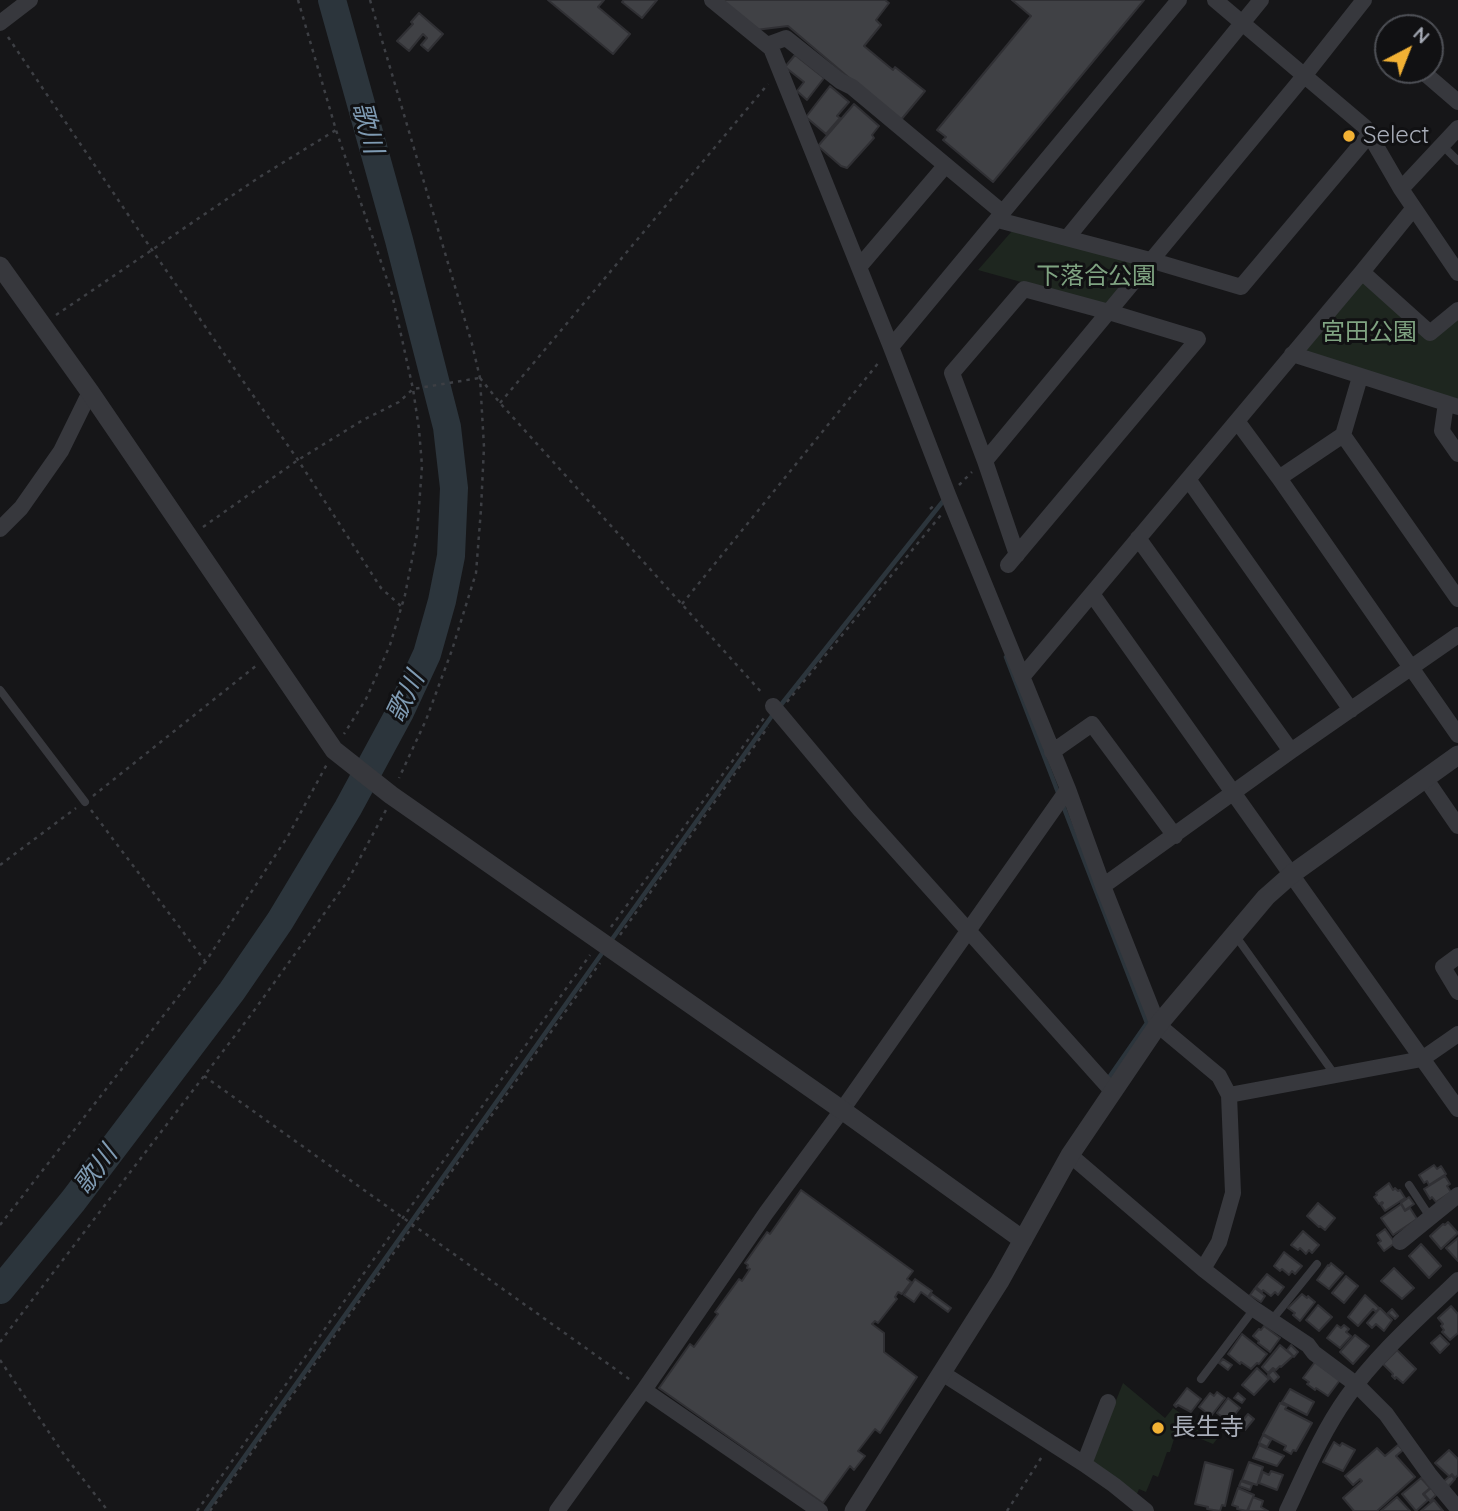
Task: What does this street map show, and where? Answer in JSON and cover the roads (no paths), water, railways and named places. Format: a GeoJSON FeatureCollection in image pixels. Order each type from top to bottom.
{"type":"FeatureCollection","features":[{"type":"Feature","properties":{"kind":"street"},"geometry":{"type":"LineString","coordinates":[[4,30],[30,0]]}},
{"type":"Feature","properties":{"kind":"street"},"geometry":{"type":"LineString","coordinates":[[712,0],[771,48],[1068,789],[1158,1025],[1219,1076],[1229,1095],[1233,1193],[1219,1242],[1203,1269]]}},
{"type":"Feature","properties":{"kind":"street"},"geometry":{"type":"LineString","coordinates":[[891,347],[1180,0]]}},
{"type":"Feature","properties":{"kind":"street"},"geometry":{"type":"LineString","coordinates":[[1215,0],[1365,127],[1413,209],[1458,273]]}},
{"type":"Feature","properties":{"kind":"street"},"geometry":{"type":"LineString","coordinates":[[1067,238],[1261,0]]}},
{"type":"Feature","properties":{"kind":"street"},"geometry":{"type":"LineString","coordinates":[[985,461],[1364,0]]}},
{"type":"Feature","properties":{"kind":"street"},"geometry":{"type":"LineString","coordinates":[[767,45],[786,38],[840,81],[852,87],[946,166],[1000,217],[1241,287],[1369,135]]}},
{"type":"Feature","properties":{"kind":"street"},"geometry":{"type":"LineString","coordinates":[[1439,84],[1458,102]]}},
{"type":"Feature","properties":{"kind":"street"},"geometry":{"type":"LineString","coordinates":[[1401,189],[1458,128]]}},
{"type":"Feature","properties":{"kind":"street"},"geometry":{"type":"LineString","coordinates":[[859,267],[946,166]]}},
{"type":"Feature","properties":{"kind":"street"},"geometry":{"type":"LineString","coordinates":[[1022,677],[1413,209]]}},
{"type":"Feature","properties":{"kind":"street"},"geometry":{"type":"LineString","coordinates":[[0,266],[338,753],[386,791],[1023,1240]]}},
{"type":"Feature","properties":{"kind":"street"},"geometry":{"type":"LineString","coordinates":[[1363,272],[1430,333],[1458,310]]}},
{"type":"Feature","properties":{"kind":"street"},"geometry":{"type":"LineString","coordinates":[[1024,289],[1109,312],[1198,339],[1012,560],[985,461],[952,373],[1024,289]]}},
{"type":"Feature","properties":{"kind":"street"},"geometry":{"type":"LineString","coordinates":[[1292,354],[1452,405],[1442,431],[1458,454]]}},
{"type":"Feature","properties":{"kind":"street"},"geometry":{"type":"LineString","coordinates":[[1279,478],[1343,435],[1360,377]]}},
{"type":"Feature","properties":{"kind":"street"},"geometry":{"type":"LineString","coordinates":[[0,529],[21,508],[61,451],[90,392]]}},
{"type":"Feature","properties":{"kind":"street"},"geometry":{"type":"LineString","coordinates":[[1237,421],[1458,735]]}},
{"type":"Feature","properties":{"kind":"street"},"geometry":{"type":"LineString","coordinates":[[1343,435],[1458,599]]}},
{"type":"Feature","properties":{"kind":"street"},"geometry":{"type":"LineString","coordinates":[[1188,479],[1351,710]]}},
{"type":"Feature","properties":{"kind":"street"},"geometry":{"type":"LineString","coordinates":[[1138,538],[1291,751]]}},
{"type":"Feature","properties":{"kind":"street"},"geometry":{"type":"LineString","coordinates":[[1092,594],[1458,1109]]}},
{"type":"Feature","properties":{"kind":"street"},"geometry":{"type":"LineString","coordinates":[[1104,886],[1458,635]]}},
{"type":"Feature","properties":{"kind":"street"},"geometry":{"type":"LineString","coordinates":[[776,709],[861,811],[1112,1091]]}},
{"type":"Feature","properties":{"kind":"street"},"geometry":{"type":"LineString","coordinates":[[1052,752],[1092,724],[1175,836]]}},
{"type":"Feature","properties":{"kind":"street"},"geometry":{"type":"LineString","coordinates":[[854,1511],[1000,1281],[1070,1155],[1158,1025],[1266,897],[1292,874],[1458,755]]}},
{"type":"Feature","properties":{"kind":"street"},"geometry":{"type":"LineString","coordinates":[[1425,778],[1458,825]]}},
{"type":"Feature","properties":{"kind":"street"},"geometry":{"type":"LineString","coordinates":[[557,1511],[1068,789]]}},
{"type":"Feature","properties":{"kind":"street"},"geometry":{"type":"LineString","coordinates":[[1458,956],[1443,967],[1458,992]]}},
{"type":"Feature","properties":{"kind":"street"},"geometry":{"type":"LineString","coordinates":[[1229,1095],[1423,1059],[1458,1034]]}},
{"type":"Feature","properties":{"kind":"street"},"geometry":{"type":"LineString","coordinates":[[1070,1155],[1203,1269],[1254,1309],[1308,1345],[1314,1353],[1357,1385],[1386,1415],[1458,1509]]}},
{"type":"Feature","properties":{"kind":"street"},"geometry":{"type":"LineString","coordinates":[[1400,1242],[1458,1195]]}},
{"type":"Feature","properties":{"kind":"street"},"geometry":{"type":"LineString","coordinates":[[1287,1511],[1323,1436],[1346,1397],[1381,1356],[1458,1280]]}},
{"type":"Feature","properties":{"kind":"street"},"geometry":{"type":"LineString","coordinates":[[942,1373],[1084,1464],[1146,1511]]}},
{"type":"Feature","properties":{"kind":"street"},"geometry":{"type":"LineString","coordinates":[[644,1390],[820,1511]]}},
{"type":"Feature","properties":{"kind":"street"},"geometry":{"type":"LineString","coordinates":[[1084,1464],[1108,1402]]}},
{"type":"Feature","properties":{"kind":"lane"},"geometry":{"type":"LineString","coordinates":[[1442,145],[1458,161]]}},
{"type":"Feature","properties":{"kind":"lane"},"geometry":{"type":"LineString","coordinates":[[0,690],[85,802]]}},
{"type":"Feature","properties":{"kind":"lane"},"geometry":{"type":"LineString","coordinates":[[1234,933],[1335,1075]]}},
{"type":"Feature","properties":{"kind":"lane"},"geometry":{"type":"LineString","coordinates":[[1409,1185],[1430,1217]]}},
{"type":"Feature","properties":{"kind":"lane"},"geometry":{"type":"LineString","coordinates":[[1271,1321],[1317,1265]]}},
{"type":"Feature","properties":{"kind":"lane"},"geometry":{"type":"LineString","coordinates":[[1301,1283],[1310,1290]]}},
{"type":"Feature","properties":{"kind":"lane"},"geometry":{"type":"LineString","coordinates":[[1201,1379],[1254,1309]]}},
{"type":"Feature","properties":{"kind":"lane"},"geometry":{"type":"LineString","coordinates":[[1210,1368],[1220,1376]]}},
{"type":"Feature","properties":{"kind":"waterway","name":"歌川"},"geometry":{"type":"LineString","coordinates":[[0,1290],[73,1201],[232,991],[280,921],[348,808],[400,712],[427,654],[442,601],[451,556],[454,488],[447,427],[399,240],[332,0]]}},
{"type":"Feature","properties":{"kind":"waterway"},"geometry":{"type":"LineString","coordinates":[[780,706],[944,500]]}},
{"type":"Feature","properties":{"kind":"waterway"},"geometry":{"type":"LineString","coordinates":[[1006,657],[1059,795]]}},
{"type":"Feature","properties":{"kind":"waterway"},"geometry":{"type":"LineString","coordinates":[[610,942],[774,713]]}},
{"type":"Feature","properties":{"kind":"waterway"},"geometry":{"type":"LineString","coordinates":[[1062,803],[1147,1023],[1110,1076]]}},
{"type":"Feature","properties":{"kind":"waterway"},"geometry":{"type":"LineString","coordinates":[[206,1511],[605,949]]}},
{"type":"Feature","properties":{"kind":"place","name":"Select"},"geometry":{"type":"Point","coordinates":[1349,136]}},
{"type":"Feature","properties":{"kind":"place","name":"長生寺"},"geometry":{"type":"Point","coordinates":[1158,1428]}},
{"type":"Feature","properties":{"kind":"park label","name":"下落合公園"},"geometry":{"type":"Point","coordinates":[1096,277]}},
{"type":"Feature","properties":{"kind":"park label","name":"宮田公園"},"geometry":{"type":"Point","coordinates":[1369,333]}}]}
